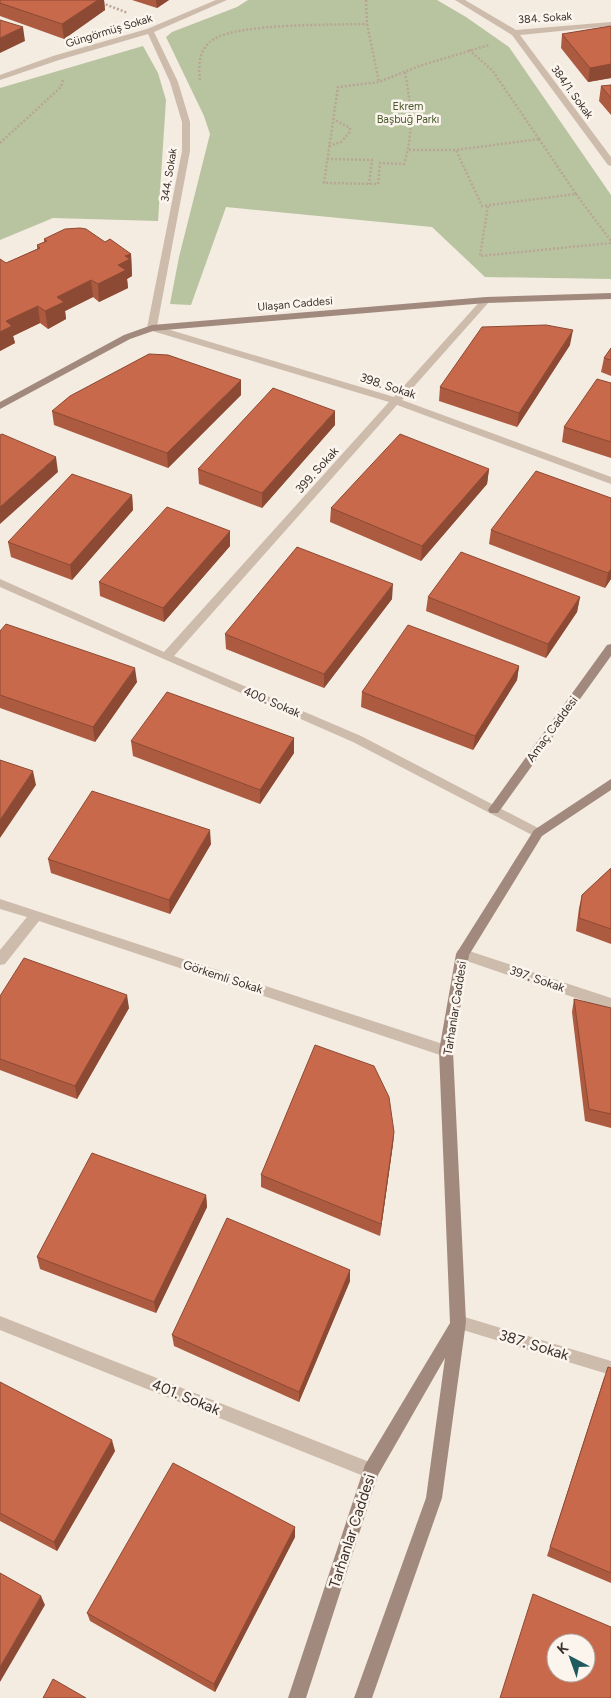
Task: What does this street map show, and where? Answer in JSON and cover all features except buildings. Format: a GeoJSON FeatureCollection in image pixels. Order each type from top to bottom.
{"type":"FeatureCollection","features":[{"type":"Feature","properties":{"kind":"main road","name":"Ulaşan Caddesi"},"geometry":{"type":"LineString","coordinates":[[0,406],[127,337],[152,328],[486,300],[611,296]]}},
{"type":"Feature","properties":{"kind":"main road","name":"Amaç Caddesi"},"geometry":{"type":"LineString","coordinates":[[494,810],[611,648]]}},
{"type":"Feature","properties":{"kind":"main road","name":"Tarhanlar Caddesi"},"geometry":{"type":"LineString","coordinates":[[363,1698],[434,1498],[458,1322],[446,1052],[463,954],[538,833],[611,784]]}},
{"type":"Feature","properties":{"kind":"main road","name":"Tarhanlar Caddesi"},"geometry":{"type":"LineString","coordinates":[[297,1698],[371,1471],[458,1322]]}},
{"type":"Feature","properties":{"kind":"street","name":"Güngörmüş Sokak"},"geometry":{"type":"LineString","coordinates":[[0,78],[56,58],[150,31],[223,0]]}},
{"type":"Feature","properties":{"kind":"street","name":"384. Sokak"},"geometry":{"type":"LineString","coordinates":[[459,0],[517,35],[611,24]]}},
{"type":"Feature","properties":{"kind":"street","name":"344. Sokak"},"geometry":{"type":"LineString","coordinates":[[150,31],[174,82],[186,122],[186,151],[152,328]]}},
{"type":"Feature","properties":{"kind":"street","name":"384/1. Sokak"},"geometry":{"type":"LineString","coordinates":[[517,35],[611,163]]}},
{"type":"Feature","properties":{"kind":"street","name":"399. Sokak"},"geometry":{"type":"LineString","coordinates":[[166,657],[486,300]]}},
{"type":"Feature","properties":{"kind":"street","name":"398. Sokak"},"geometry":{"type":"LineString","coordinates":[[152,328],[396,401],[611,481]]}},
{"type":"Feature","properties":{"kind":"street","name":"400. Sokak"},"geometry":{"type":"LineString","coordinates":[[0,583],[357,739],[538,833]]}},
{"type":"Feature","properties":{"kind":"street","name":"Görkemli Sokak"},"geometry":{"type":"LineString","coordinates":[[0,904],[446,1052]]}},
{"type":"Feature","properties":{"kind":"street"},"geometry":{"type":"LineString","coordinates":[[0,960],[36,915]]}},
{"type":"Feature","properties":{"kind":"street","name":"397. Sokak"},"geometry":{"type":"LineString","coordinates":[[463,954],[611,1004]]}},
{"type":"Feature","properties":{"kind":"street","name":"387. Sokak"},"geometry":{"type":"LineString","coordinates":[[458,1322],[611,1368]]}},
{"type":"Feature","properties":{"kind":"street","name":"401. Sokak"},"geometry":{"type":"LineString","coordinates":[[0,1323],[371,1471]]}},
{"type":"Feature","properties":{"kind":"path"},"geometry":{"type":"LineString","coordinates":[[366,0],[367,24],[379,82]]}},
{"type":"Feature","properties":{"kind":"path"},"geometry":{"type":"LineString","coordinates":[[102,3],[128,13]]}},
{"type":"Feature","properties":{"kind":"path"},"geometry":{"type":"LineString","coordinates":[[201,84],[198,66],[200,52],[214,38],[277,27],[367,24]]}},
{"type":"Feature","properties":{"kind":"path"},"geometry":{"type":"LineString","coordinates":[[405,72],[412,113],[409,150],[404,164],[380,164],[378,184],[324,183],[338,87],[379,82],[405,72],[469,50],[517,35]]}},
{"type":"Feature","properties":{"kind":"path"},"geometry":{"type":"LineString","coordinates":[[469,50],[492,70],[611,242],[480,256],[488,206]]}},
{"type":"Feature","properties":{"kind":"path"},"geometry":{"type":"LineString","coordinates":[[0,143],[61,87],[66,74],[56,58]]}},
{"type":"Feature","properties":{"kind":"path"},"geometry":{"type":"LineString","coordinates":[[329,146],[340,142],[350,132],[350,128],[333,119]]}},
{"type":"Feature","properties":{"kind":"path"},"geometry":{"type":"LineString","coordinates":[[409,150],[456,150],[539,139]]}},
{"type":"Feature","properties":{"kind":"path"},"geometry":{"type":"LineString","coordinates":[[456,150],[482,206],[576,194]]}},
{"type":"Feature","properties":{"kind":"path"},"geometry":{"type":"LineString","coordinates":[[327,159],[372,160],[369,184]]}},
{"type":"Feature","properties":{"kind":"green space","name":"Ekrem Başbuğ Parkı"},"geometry":{"type":"Polygon","coordinates":[[[248,0],[437,0],[466,17],[509,47],[611,195],[611,279],[485,277],[432,227],[226,207],[191,305],[170,304],[179,257],[210,134],[204,116],[166,37],[172,32],[237,7],[248,0]]]}},
{"type":"Feature","properties":{"kind":"green space"},"geometry":{"type":"Polygon","coordinates":[[[143,46],[158,73],[166,100],[158,221],[53,218],[0,240],[0,88],[143,46]]]}}]}
